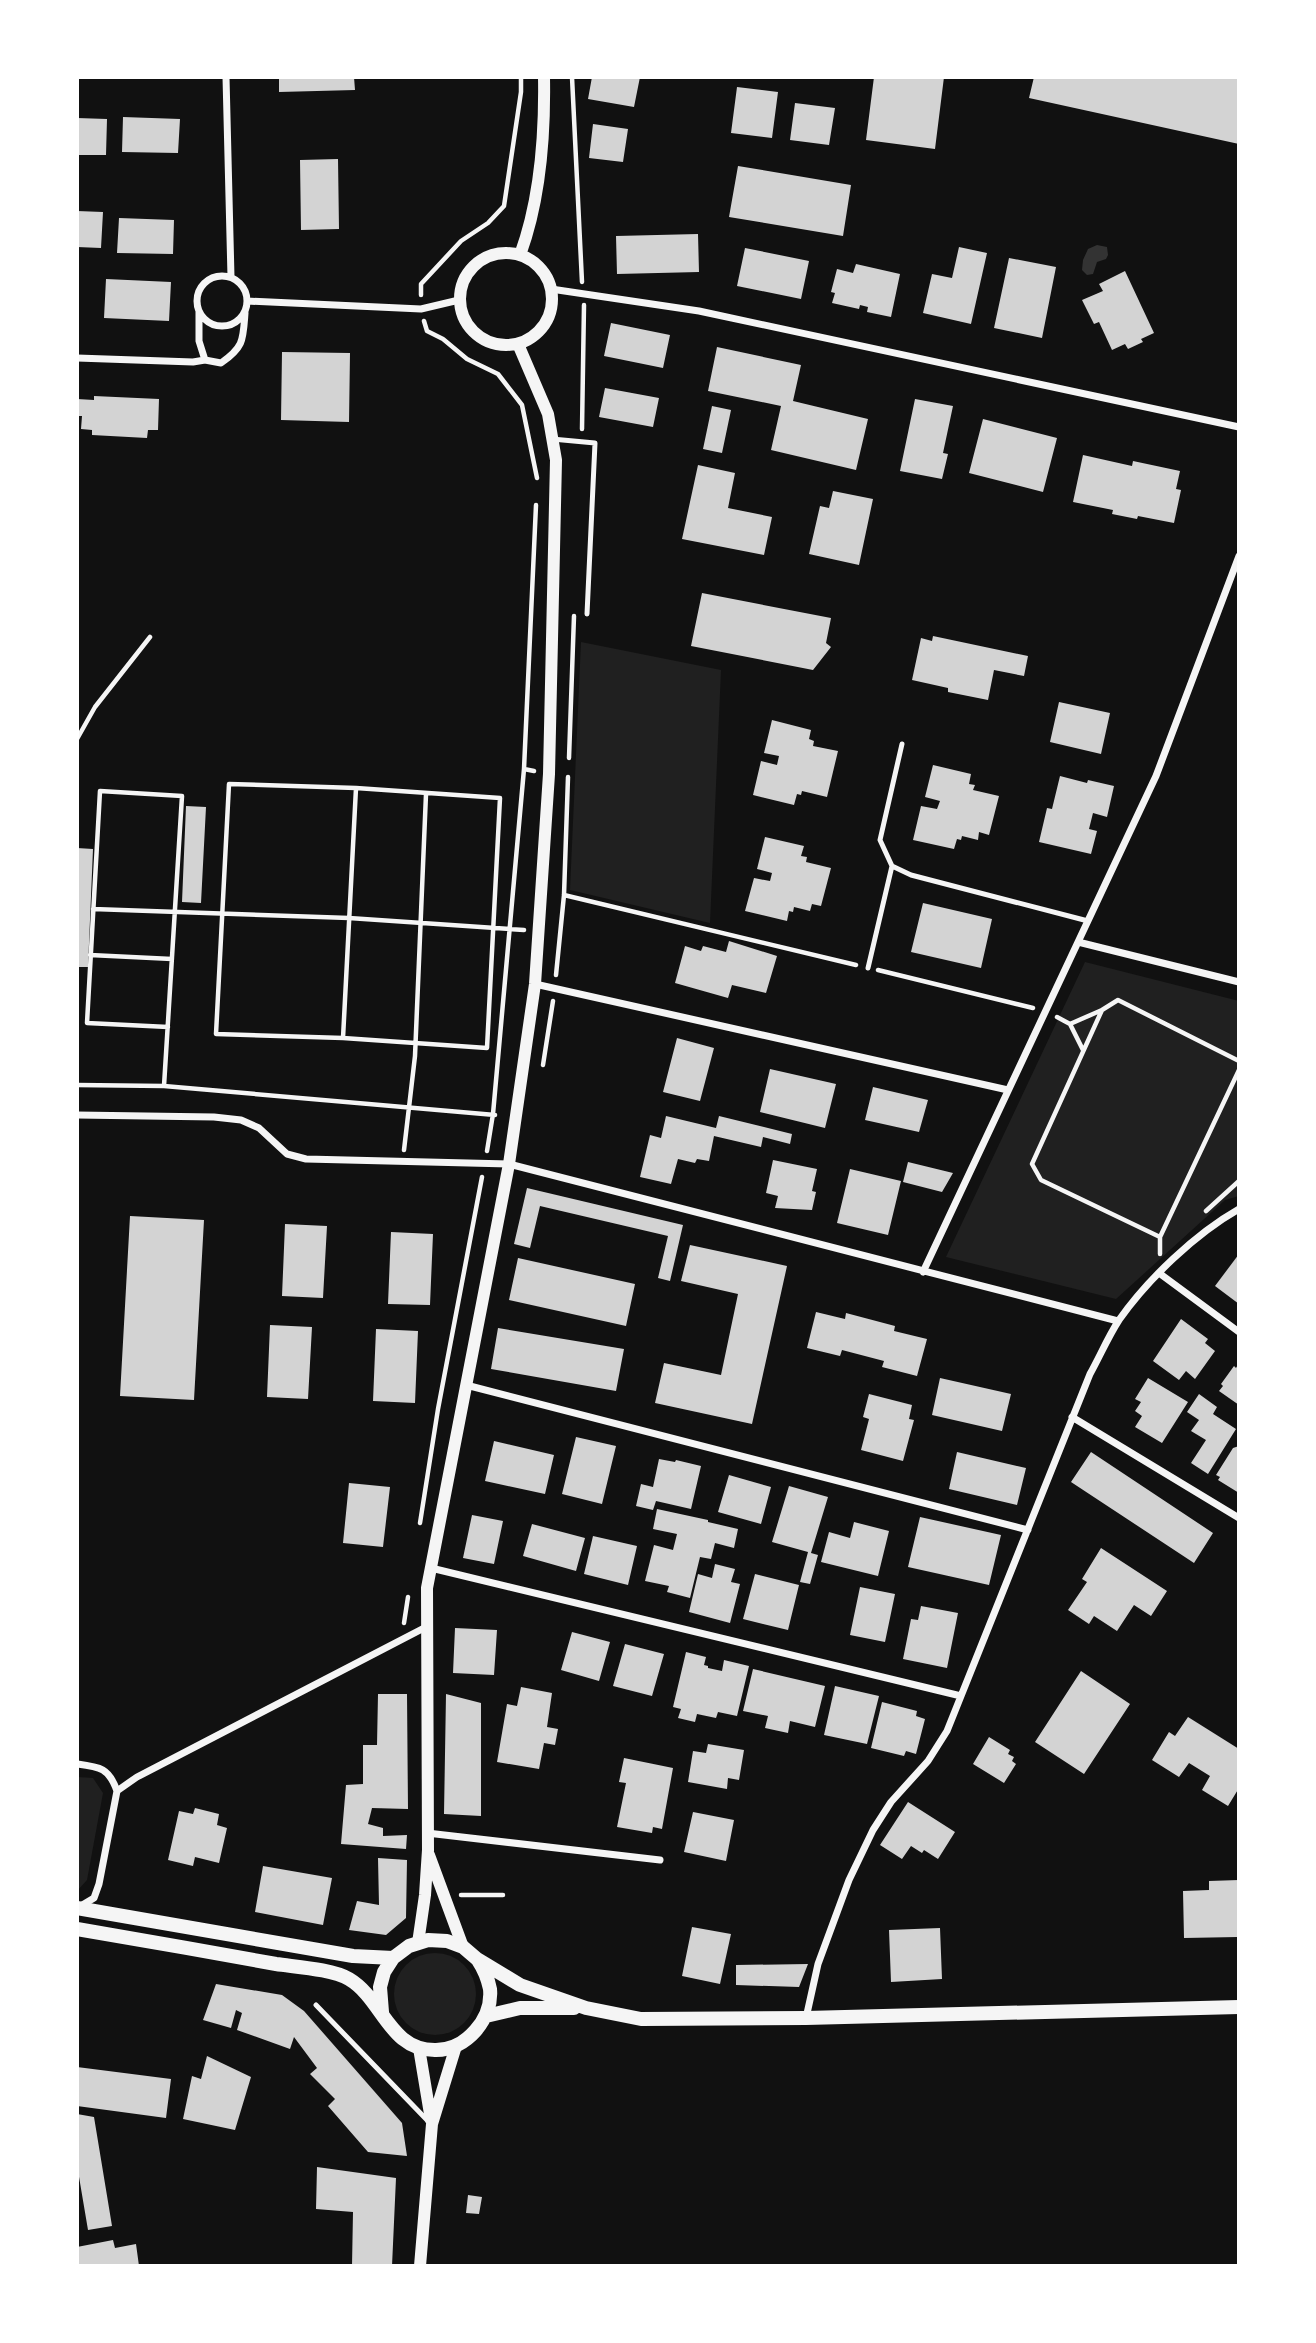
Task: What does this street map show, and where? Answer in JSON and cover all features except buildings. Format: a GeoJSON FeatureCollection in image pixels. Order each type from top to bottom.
{"type":"FeatureCollection","features":[{"type":"Feature","properties":{"kind":"main road"},"geometry":{"type":"LineString","coordinates":[[77,1908],[353,1956],[393,1958]]}},
{"type":"Feature","properties":{"kind":"main road"},"geometry":{"type":"LineString","coordinates":[[77,1928],[348,1978],[382,2012],[391,2029],[401,2039],[418,2048],[437,2050],[456,2046],[470,2037],[486,2016],[490,1987],[484,1969],[477,1959]]}},
{"type":"Feature","properties":{"kind":"main road"},"geometry":{"type":"LineString","coordinates":[[382,2012],[380,1987],[384,1972],[393,1958],[410,1945],[428,1940],[447,1941],[463,1947],[477,1959],[520,1984],[586,2008],[641,2020],[1239,2007]]}},
{"type":"Feature","properties":{"kind":"main road"},"geometry":{"type":"LineString","coordinates":[[486,2016],[520,2008],[586,2008]]}},
{"type":"Feature","properties":{"kind":"street"},"geometry":{"type":"LineString","coordinates":[[226,77],[231,277]]}},
{"type":"Feature","properties":{"kind":"street"},"geometry":{"type":"LineString","coordinates":[[520,255],[534,200],[545,115],[544,77]]}},
{"type":"Feature","properties":{"kind":"street"},"geometry":{"type":"LineString","coordinates":[[494,254],[520,255],[534,263],[545,274],[551,289],[551,307],[546,321],[533,337],[518,344],[495,345],[480,338],[469,327],[459,300],[463,280],[478,262],[494,254]]}},
{"type":"Feature","properties":{"kind":"street"},"geometry":{"type":"LineString","coordinates":[[77,358],[192,362],[205,360],[221,363],[237,352],[243,334],[247,305],[243,286],[231,277],[214,276],[206,280],[197,294],[199,341],[205,360]]}},
{"type":"Feature","properties":{"kind":"street"},"geometry":{"type":"LineString","coordinates":[[551,289],[699,310],[1239,427]]}},
{"type":"Feature","properties":{"kind":"street"},"geometry":{"type":"LineString","coordinates":[[247,305],[421,309],[459,300]]}},
{"type":"Feature","properties":{"kind":"street"},"geometry":{"type":"LineString","coordinates":[[198,312],[210,324],[227,326],[242,317],[247,305]]}},
{"type":"Feature","properties":{"kind":"street"},"geometry":{"type":"LineString","coordinates":[[418,1943],[428,1850],[427,1588],[516,1118],[535,984],[549,774],[556,460],[548,414],[518,344]]}},
{"type":"Feature","properties":{"kind":"street"},"geometry":{"type":"LineString","coordinates":[[923,1272],[1156,776],[1239,556]]}},
{"type":"Feature","properties":{"kind":"street"},"geometry":{"type":"LineString","coordinates":[[1078,942],[1239,982]]}},
{"type":"Feature","properties":{"kind":"street"},"geometry":{"type":"LineString","coordinates":[[535,984],[1008,1090]]}},
{"type":"Feature","properties":{"kind":"street"},"geometry":{"type":"LineString","coordinates":[[77,1115],[214,1117],[241,1120],[259,1128],[287,1154],[306,1159],[509,1164],[1118,1321]]}},
{"type":"Feature","properties":{"kind":"street"},"geometry":{"type":"LineString","coordinates":[[806,2018],[818,1964],[849,1880],[873,1830],[891,1802],[928,1761],[947,1731],[1090,1374],[1118,1321],[1159,1273],[1216,1222],[1239,1209]]}},
{"type":"Feature","properties":{"kind":"street"},"geometry":{"type":"LineString","coordinates":[[1159,1273],[1239,1332]]}},
{"type":"Feature","properties":{"kind":"street"},"geometry":{"type":"LineString","coordinates":[[466,1385],[1028,1530]]}},
{"type":"Feature","properties":{"kind":"street"},"geometry":{"type":"LineString","coordinates":[[1072,1418],[1239,1518]]}},
{"type":"Feature","properties":{"kind":"street"},"geometry":{"type":"LineString","coordinates":[[431,1568],[961,1696]]}},
{"type":"Feature","properties":{"kind":"street"},"geometry":{"type":"LineString","coordinates":[[117,1791],[150,1771],[426,1627]]}},
{"type":"Feature","properties":{"kind":"street"},"geometry":{"type":"LineString","coordinates":[[77,1764],[100,1767],[113,1778],[117,1791],[99,1884],[94,1898],[77,1908]]}},
{"type":"Feature","properties":{"kind":"street"},"geometry":{"type":"LineString","coordinates":[[426,1833],[660,1860]]}},
{"type":"Feature","properties":{"kind":"street"},"geometry":{"type":"LineString","coordinates":[[428,1850],[463,1947]]}},
{"type":"Feature","properties":{"kind":"street"},"geometry":{"type":"LineString","coordinates":[[420,2266],[432,2124],[456,2046]]}},
{"type":"Feature","properties":{"kind":"street"},"geometry":{"type":"LineString","coordinates":[[418,2048],[432,2124]]}},
{"type":"Feature","properties":{"kind":"lane"},"geometry":{"type":"LineString","coordinates":[[552,439],[595,443],[587,614]]}},
{"type":"Feature","properties":{"kind":"lane"},"geometry":{"type":"LineString","coordinates":[[902,744],[880,840],[892,866],[911,876],[1088,921]]}},
{"type":"Feature","properties":{"kind":"lane"},"geometry":{"type":"LineString","coordinates":[[868,968],[892,866]]}},
{"type":"Feature","properties":{"kind":"lane"},"geometry":{"type":"LineString","coordinates":[[316,2005],[432,2124]]}},
{"type":"Feature","properties":{"kind":"path"},"geometry":{"type":"LineString","coordinates":[[419,1531],[438,1409],[493,1114],[524,769],[537,478],[522,405],[498,374],[467,359],[443,339],[427,331],[421,309],[421,284],[461,241],[488,223],[504,206],[521,77]]}},
{"type":"Feature","properties":{"kind":"path"},"geometry":{"type":"LineString","coordinates":[[77,739],[95,707],[150,637]]}},
{"type":"Feature","properties":{"kind":"path"},"geometry":{"type":"LineString","coordinates":[[524,769],[549,774]]}},
{"type":"Feature","properties":{"kind":"path"},"geometry":{"type":"LineString","coordinates":[[229,784],[356,788],[426,794],[500,798],[487,1048],[343,1038],[216,1034],[229,784]]}},
{"type":"Feature","properties":{"kind":"path"},"geometry":{"type":"LineString","coordinates":[[343,1038],[356,788]]}},
{"type":"Feature","properties":{"kind":"path"},"geometry":{"type":"LineString","coordinates":[[164,1086],[168,1027],[175,913],[181,796],[100,791],[87,1023],[168,1027]]}},
{"type":"Feature","properties":{"kind":"path"},"geometry":{"type":"LineString","coordinates":[[402,1162],[416,1045],[426,794]]}},
{"type":"Feature","properties":{"kind":"path"},"geometry":{"type":"LineString","coordinates":[[564,895],[1045,1011],[1070,1024],[1083,1050]]}},
{"type":"Feature","properties":{"kind":"path"},"geometry":{"type":"LineString","coordinates":[[93,909],[349,918],[538,931]]}},
{"type":"Feature","properties":{"kind":"path"},"geometry":{"type":"LineString","coordinates":[[90,955],[172,959]]}},
{"type":"Feature","properties":{"kind":"path"},"geometry":{"type":"LineString","coordinates":[[1070,1024],[1118,1000],[1239,1061]]}},
{"type":"Feature","properties":{"kind":"path"},"geometry":{"type":"LineString","coordinates":[[1102,1010],[1032,1164],[1041,1180],[1160,1237]]}},
{"type":"Feature","properties":{"kind":"path"},"geometry":{"type":"LineString","coordinates":[[1159,1273],[1160,1237],[1239,1070]]}},
{"type":"Feature","properties":{"kind":"path"},"geometry":{"type":"LineString","coordinates":[[77,1085],[164,1086],[516,1118]]}},
{"type":"Feature","properties":{"kind":"path"},"geometry":{"type":"LineString","coordinates":[[401,1641],[410,1585]]}},
{"type":"Feature","properties":{"kind":"shaded area"},"geometry":{"type":"Polygon","coordinates":[[[1097,245],[1107,247],[1108,255],[1106,259],[1097,262],[1093,274],[1087,275],[1082,270],[1083,260],[1088,249],[1097,245]]]}},
{"type":"Feature","properties":{"kind":"shaded area"},"geometry":{"type":"Polygon","coordinates":[[[581,642],[721,670],[710,923],[570,890],[581,642]]]}},
{"type":"Feature","properties":{"kind":"shaded area"},"geometry":{"type":"Polygon","coordinates":[[[1085,962],[1239,1001],[1239,1196],[1225,1200],[1116,1299],[946,1257],[1085,962]]]}},
{"type":"Feature","properties":{"kind":"shaded area"},"geometry":{"type":"Polygon","coordinates":[[[77,1777],[93,1778],[103,1793],[87,1880],[77,1891],[77,1777]]]}},
{"type":"Feature","properties":{"kind":"shaded area"},"geometry":{"type":"Polygon","coordinates":[[[435,1953],[451,1956],[464,1965],[473,1978],[476,1994],[473,2010],[464,2023],[451,2032],[435,2035],[419,2032],[406,2023],[397,2010],[394,1994],[397,1978],[406,1965],[419,1956],[435,1953]]]}}]}
